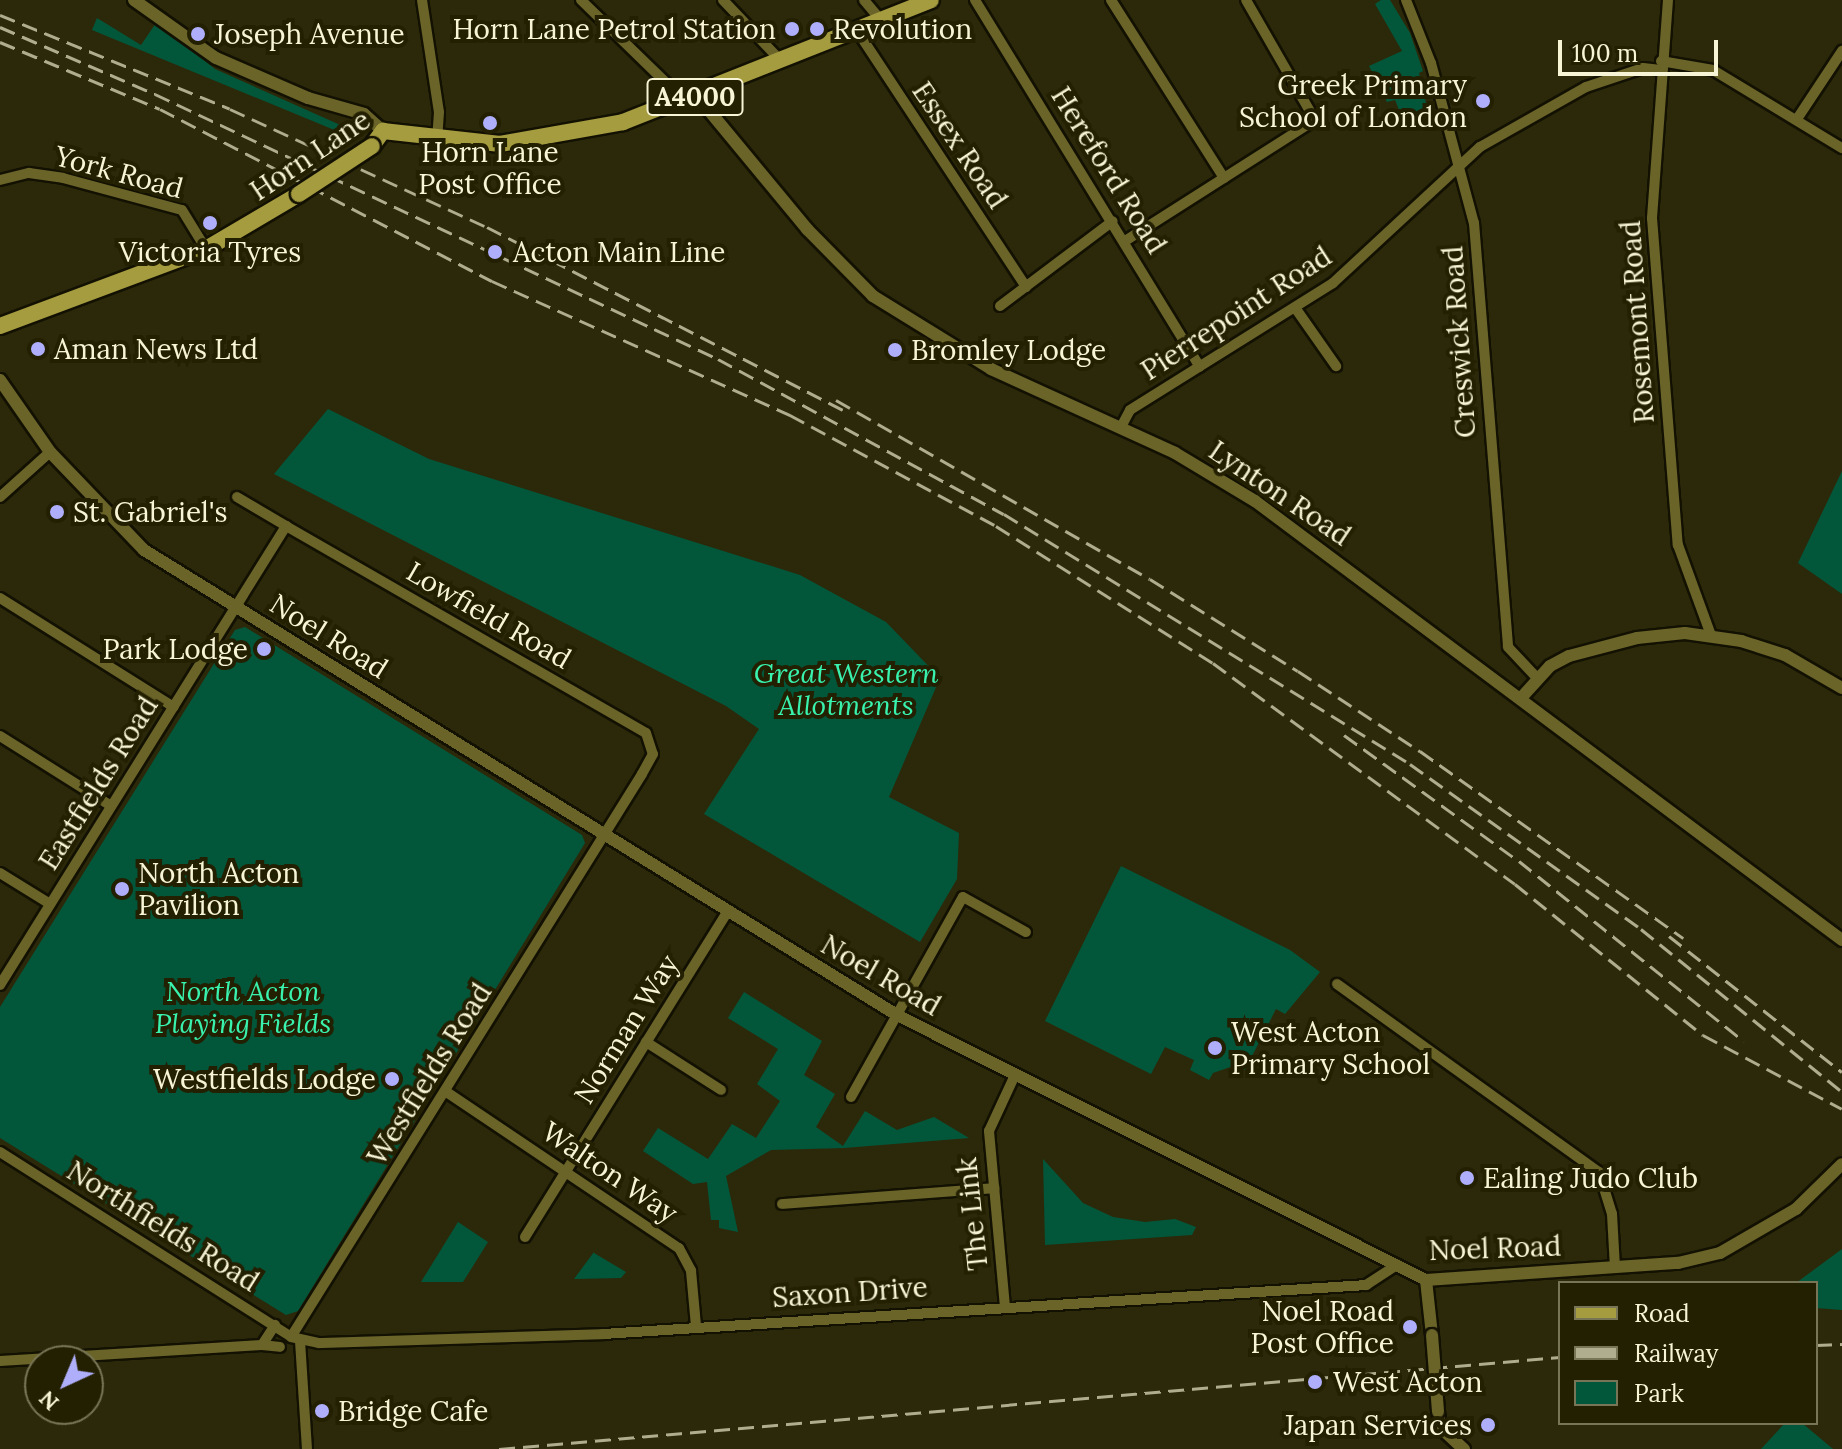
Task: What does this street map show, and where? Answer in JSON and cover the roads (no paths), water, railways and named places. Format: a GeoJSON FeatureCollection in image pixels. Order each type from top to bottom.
{"type":"FeatureCollection","features":[{"type":"Feature","properties":{"kind":"main road","name":"Horn Lane"},"geometry":{"type":"LineString","coordinates":[[0,326],[206,249],[372,146],[383,131],[500,144],[558,137],[691,98],[931,0]]}},
{"type":"Feature","properties":{"kind":"street"},"geometry":{"type":"LineString","coordinates":[[134,0],[216,58],[308,98],[364,114],[383,131]]}},
{"type":"Feature","properties":{"kind":"street"},"geometry":{"type":"LineString","coordinates":[[422,0],[439,112],[437,138]]}},
{"type":"Feature","properties":{"kind":"street"},"geometry":{"type":"LineString","coordinates":[[581,0],[691,98]]}},
{"type":"Feature","properties":{"kind":"street"},"geometry":{"type":"LineString","coordinates":[[723,0],[781,61]]}},
{"type":"Feature","properties":{"kind":"street"},"geometry":{"type":"LineString","coordinates":[[864,0],[880,19]]}},
{"type":"Feature","properties":{"kind":"street","name":"Hereford Road"},"geometry":{"type":"LineString","coordinates":[[975,0],[1200,367]]}},
{"type":"Feature","properties":{"kind":"street"},"geometry":{"type":"LineString","coordinates":[[1111,0],[1224,178]]}},
{"type":"Feature","properties":{"kind":"street"},"geometry":{"type":"LineString","coordinates":[[1125,241],[1315,120],[1246,0]]}},
{"type":"Feature","properties":{"kind":"street","name":"Creswick Road"},"geometry":{"type":"LineString","coordinates":[[1406,0],[1460,162],[1474,223],[1508,647],[1538,679]]}},
{"type":"Feature","properties":{"kind":"street","name":"Rosemont Road"},"geometry":{"type":"LineString","coordinates":[[1668,0],[1652,218],[1678,545],[1711,635]]}},
{"type":"Feature","properties":{"kind":"street","name":"Essex Road"},"geometry":{"type":"LineString","coordinates":[[856,29],[1026,287]]}},
{"type":"Feature","properties":{"kind":"street"},"geometry":{"type":"LineString","coordinates":[[1797,119],[1842,51]]}},
{"type":"Feature","properties":{"kind":"street","name":"Pierrepoint Road"},"geometry":{"type":"LineString","coordinates":[[1121,427],[1130,410],[1296,309],[1370,250],[1460,162],[1586,87],[1661,65],[1713,70],[1842,148]]}},
{"type":"Feature","properties":{"kind":"street","name":"Lynton Road"},"geometry":{"type":"LineString","coordinates":[[691,98],[807,229],[873,296],[991,369],[1121,427],[1255,501],[1842,940]]}},
{"type":"Feature","properties":{"kind":"street","name":"York Road"},"geometry":{"type":"LineString","coordinates":[[0,180],[29,173],[63,178],[182,210],[206,249]]}},
{"type":"Feature","properties":{"kind":"street"},"geometry":{"type":"LineString","coordinates":[[1000,306],[1113,221]]}},
{"type":"Feature","properties":{"kind":"street"},"geometry":{"type":"LineString","coordinates":[[1296,309],[1336,366]]}},
{"type":"Feature","properties":{"kind":"street","name":"Noel Road"},"geometry":{"type":"LineString","coordinates":[[0,380],[50,452],[128,537],[237,606],[897,1015],[1426,1280],[1678,1263],[1720,1253],[1796,1209],[1842,1164]]}},
{"type":"Feature","properties":{"kind":"street"},"geometry":{"type":"LineString","coordinates":[[0,497],[50,452]]}},
{"type":"Feature","properties":{"kind":"street"},"geometry":{"type":"LineString","coordinates":[[237,497],[286,526],[237,606]]}},
{"type":"Feature","properties":{"kind":"street","name":"Lowfield Road"},"geometry":{"type":"LineString","coordinates":[[286,526],[646,733],[653,754],[603,835]]}},
{"type":"Feature","properties":{"kind":"street"},"geometry":{"type":"LineString","coordinates":[[0,598],[174,707]]}},
{"type":"Feature","properties":{"kind":"street","name":"Eastfields Road"},"geometry":{"type":"LineString","coordinates":[[0,985],[237,606]]}},
{"type":"Feature","properties":{"kind":"street"},"geometry":{"type":"LineString","coordinates":[[1521,698],[1550,666],[1589,650],[1637,638],[1711,635],[1785,655],[1842,688]]}},
{"type":"Feature","properties":{"kind":"street"},"geometry":{"type":"LineString","coordinates":[[0,736],[111,806]]}},
{"type":"Feature","properties":{"kind":"street","name":"Westfields Road"},"geometry":{"type":"LineString","coordinates":[[295,1339],[603,835]]}},
{"type":"Feature","properties":{"kind":"street"},"geometry":{"type":"LineString","coordinates":[[0,873],[50,904]]}},
{"type":"Feature","properties":{"kind":"street"},"geometry":{"type":"LineString","coordinates":[[851,1097],[963,897],[1026,932]]}},
{"type":"Feature","properties":{"kind":"street","name":"Norman Way"},"geometry":{"type":"LineString","coordinates":[[525,1237],[728,911]]}},
{"type":"Feature","properties":{"kind":"street"},"geometry":{"type":"LineString","coordinates":[[1337,984],[1599,1172],[1612,1214],[1615,1267]]}},
{"type":"Feature","properties":{"kind":"street"},"geometry":{"type":"LineString","coordinates":[[646,1042],[721,1090]]}},
{"type":"Feature","properties":{"kind":"street","name":"The Link"},"geometry":{"type":"LineString","coordinates":[[1005,1307],[989,1131],[1015,1075]]}},
{"type":"Feature","properties":{"kind":"street","name":"Walton Way"},"geometry":{"type":"LineString","coordinates":[[445,1091],[679,1248],[691,1271],[696,1326]]}},
{"type":"Feature","properties":{"kind":"street","name":"Northfields Road"},"geometry":{"type":"LineString","coordinates":[[1,1154],[295,1339]]}},
{"type":"Feature","properties":{"kind":"street"},"geometry":{"type":"LineString","coordinates":[[782,1204],[994,1188]]}},
{"type":"Feature","properties":{"kind":"street","name":"Saxon Drive"},"geometry":{"type":"LineString","coordinates":[[295,1339],[349,1344],[1366,1285],[1397,1265]]}},
{"type":"Feature","properties":{"kind":"street"},"geometry":{"type":"LineString","coordinates":[[1426,1280],[1440,1427],[1456,1447]]}},
{"type":"Feature","properties":{"kind":"street"},"geometry":{"type":"LineString","coordinates":[[262,1345],[275,1325]]}},
{"type":"Feature","properties":{"kind":"street"},"geometry":{"type":"LineString","coordinates":[[295,1339],[307,1449]]}},
{"type":"Feature","properties":{"kind":"street"},"geometry":{"type":"LineString","coordinates":[[0,1361],[262,1345],[280,1347]]}},
{"type":"Feature","properties":{"kind":"railway"},"geometry":{"type":"LineString","coordinates":[[0,15],[230,109],[487,227],[843,410]]}},
{"type":"Feature","properties":{"kind":"railway"},"geometry":{"type":"LineString","coordinates":[[0,27],[155,94],[718,359],[1004,514],[1410,764],[1641,929],[1842,1092]]}},
{"type":"Feature","properties":{"kind":"railway"},"geometry":{"type":"LineString","coordinates":[[0,42],[160,109],[492,281],[790,415],[996,526],[1213,663],[1515,884],[1703,1035],[1842,1109]]}},
{"type":"Feature","properties":{"kind":"railway"},"geometry":{"type":"LineString","coordinates":[[836,400],[1150,579],[1298,671],[1420,751],[1683,938]]}},
{"type":"Feature","properties":{"kind":"railway"},"geometry":{"type":"LineString","coordinates":[[1344,735],[1519,861],[1744,1041]]}},
{"type":"Feature","properties":{"kind":"railway"},"geometry":{"type":"LineString","coordinates":[[1669,936],[1842,1072]]}},
{"type":"Feature","properties":{"kind":"railway"},"geometry":{"type":"LineString","coordinates":[[1818,1345],[1842,1344]]}},
{"type":"Feature","properties":{"kind":"railway"},"geometry":{"type":"LineString","coordinates":[[499,1449],[1558,1357]]}},
{"type":"Feature","properties":{"kind":"place","name":"Horn Lane Petrol Station"},"geometry":{"type":"Point","coordinates":[792,29]}},
{"type":"Feature","properties":{"kind":"place","name":"Revolution"},"geometry":{"type":"Point","coordinates":[817,29]}},
{"type":"Feature","properties":{"kind":"place","name":"Joseph Avenue"},"geometry":{"type":"Point","coordinates":[198,34]}},
{"type":"Feature","properties":{"kind":"place","name":"Greek Primary School of London"},"geometry":{"type":"Point","coordinates":[1483,101]}},
{"type":"Feature","properties":{"kind":"place","name":"Horn Lane Post Office"},"geometry":{"type":"Point","coordinates":[490,123]}},
{"type":"Feature","properties":{"kind":"place","name":"Victoria Tyres"},"geometry":{"type":"Point","coordinates":[210,223]}},
{"type":"Feature","properties":{"kind":"place","name":"Acton Main Line"},"geometry":{"type":"Point","coordinates":[495,252]}},
{"type":"Feature","properties":{"kind":"place","name":"Aman News Ltd"},"geometry":{"type":"Point","coordinates":[38,349]}},
{"type":"Feature","properties":{"kind":"place","name":"Bromley Lodge"},"geometry":{"type":"Point","coordinates":[895,350]}},
{"type":"Feature","properties":{"kind":"place","name":"St. Gabriel's"},"geometry":{"type":"Point","coordinates":[57,512]}},
{"type":"Feature","properties":{"kind":"place","name":"Park Lodge"},"geometry":{"type":"Point","coordinates":[264,649]}},
{"type":"Feature","properties":{"kind":"place","name":"North Acton Pavilion"},"geometry":{"type":"Point","coordinates":[122,889]}},
{"type":"Feature","properties":{"kind":"place","name":"West Acton Primary School"},"geometry":{"type":"Point","coordinates":[1215,1048]}},
{"type":"Feature","properties":{"kind":"place","name":"Westfields Lodge"},"geometry":{"type":"Point","coordinates":[392,1079]}},
{"type":"Feature","properties":{"kind":"place","name":"Ealing Judo Club"},"geometry":{"type":"Point","coordinates":[1467,1178]}},
{"type":"Feature","properties":{"kind":"place","name":"Noel Road Post Office"},"geometry":{"type":"Point","coordinates":[1410,1327]}},
{"type":"Feature","properties":{"kind":"place","name":"West Acton"},"geometry":{"type":"Point","coordinates":[1315,1382]}},
{"type":"Feature","properties":{"kind":"place","name":"Bridge Cafe"},"geometry":{"type":"Point","coordinates":[322,1411]}},
{"type":"Feature","properties":{"kind":"place","name":"Japan Services"},"geometry":{"type":"Point","coordinates":[1488,1425]}},
{"type":"Feature","properties":{"kind":"park label","name":"Great Western Allotments"},"geometry":{"type":"Point","coordinates":[846,689]}},
{"type":"Feature","properties":{"kind":"park label","name":"North Acton Playing Fields"},"geometry":{"type":"Point","coordinates":[243,1007]}}]}
